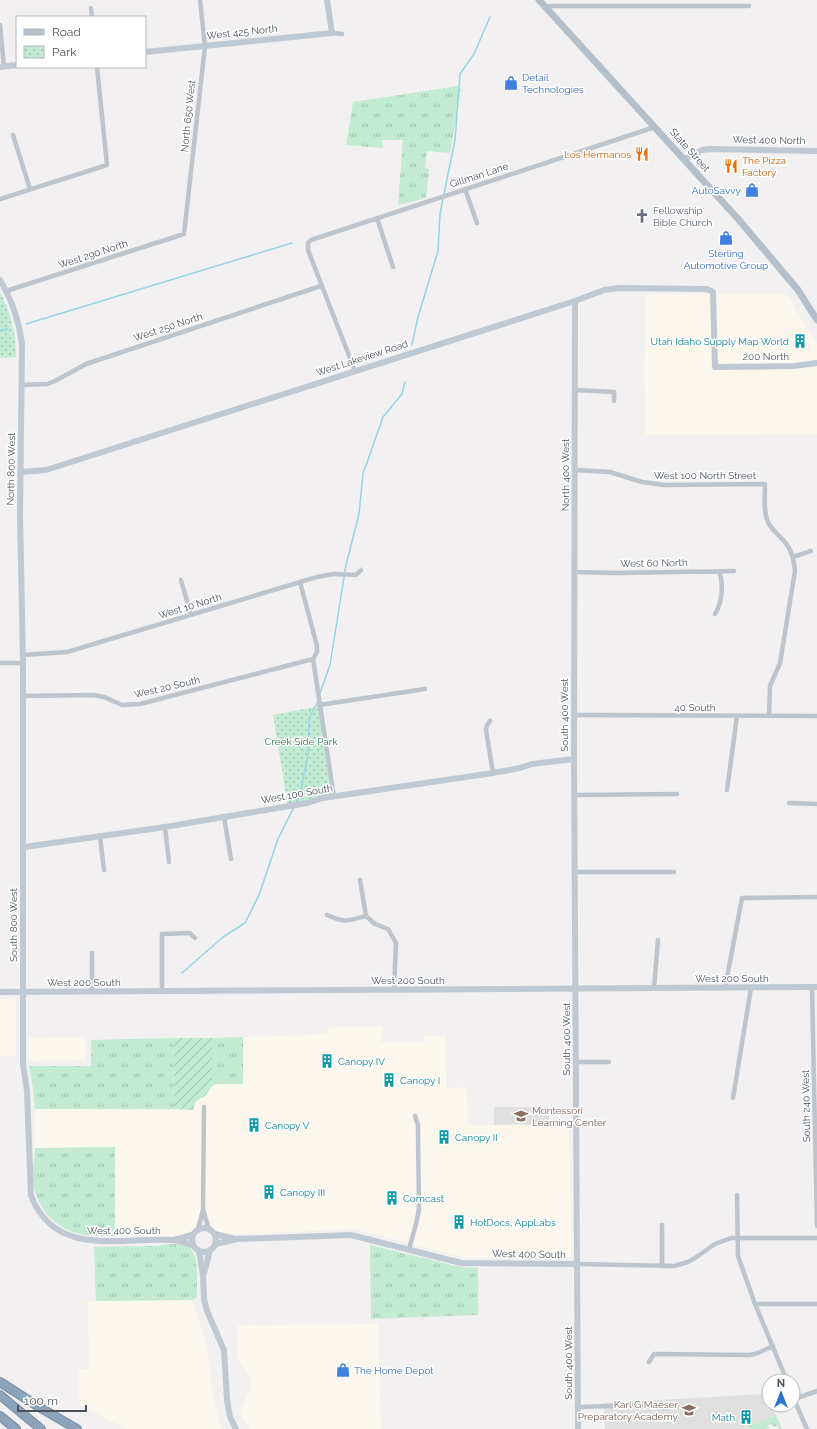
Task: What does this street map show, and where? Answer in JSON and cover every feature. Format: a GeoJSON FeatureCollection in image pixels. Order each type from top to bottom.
{"type":"FeatureCollection","features":[{"type":"Feature","properties":{"kind":"highway"},"geometry":{"type":"LineString","coordinates":[[0,1382],[77,1429]]}},
{"type":"Feature","properties":{"kind":"highway"},"geometry":{"type":"LineString","coordinates":[[0,1395],[41,1429]]}},
{"type":"Feature","properties":{"kind":"highway"},"geometry":{"type":"LineString","coordinates":[[0,1416],[16,1429]]}},
{"type":"Feature","properties":{"kind":"main road","name":"State Street"},"geometry":{"type":"LineString","coordinates":[[542,3],[739,220],[798,290],[817,320]]}},
{"type":"Feature","properties":{"kind":"street","name":"North 650 West"},"geometry":{"type":"LineString","coordinates":[[184,234],[205,46],[200,0]]}},
{"type":"Feature","properties":{"kind":"street"},"geometry":{"type":"LineString","coordinates":[[327,0],[332,33]]}},
{"type":"Feature","properties":{"kind":"street"},"geometry":{"type":"LineString","coordinates":[[609,0],[609,6]]}},
{"type":"Feature","properties":{"kind":"street"},"geometry":{"type":"LineString","coordinates":[[676,6],[677,0]]}},
{"type":"Feature","properties":{"kind":"street"},"geometry":{"type":"LineString","coordinates":[[542,3],[609,6],[749,6]]}},
{"type":"Feature","properties":{"kind":"street"},"geometry":{"type":"LineString","coordinates":[[91,8],[92,16]]}},
{"type":"Feature","properties":{"kind":"street"},"geometry":{"type":"LineString","coordinates":[[0,25],[2,67],[16,65]]}},
{"type":"Feature","properties":{"kind":"street","name":"West 425 North"},"geometry":{"type":"LineString","coordinates":[[146,52],[335,32],[342,34]]}},
{"type":"Feature","properties":{"kind":"street"},"geometry":{"type":"LineString","coordinates":[[0,199],[107,165],[97,68]]}},
{"type":"Feature","properties":{"kind":"street","name":"Gillman Lane"},"geometry":{"type":"LineString","coordinates":[[321,286],[308,250],[309,242],[311,240],[655,127]]}},
{"type":"Feature","properties":{"kind":"street"},"geometry":{"type":"LineString","coordinates":[[13,135],[30,189]]}},
{"type":"Feature","properties":{"kind":"street","name":"West 400 North"},"geometry":{"type":"LineString","coordinates":[[685,159],[702,150],[817,151]]}},
{"type":"Feature","properties":{"kind":"street"},"geometry":{"type":"LineString","coordinates":[[465,189],[477,223]]}},
{"type":"Feature","properties":{"kind":"street"},"geometry":{"type":"LineString","coordinates":[[377,218],[393,267]]}},
{"type":"Feature","properties":{"kind":"street","name":"West 290 North"},"geometry":{"type":"LineString","coordinates":[[6,291],[184,234]]}},
{"type":"Feature","properties":{"kind":"street","name":"North 800 West"},"geometry":{"type":"LineString","coordinates":[[0,280],[17,316],[22,344],[21,472],[23,663]]}},
{"type":"Feature","properties":{"kind":"street"},"geometry":{"type":"LineString","coordinates":[[321,286],[355,371]]}},
{"type":"Feature","properties":{"kind":"street","name":"West 250 North"},"geometry":{"type":"LineString","coordinates":[[22,385],[51,382],[86,364],[321,286]]}},
{"type":"Feature","properties":{"kind":"street","name":"West Lakeview Road"},"geometry":{"type":"LineString","coordinates":[[21,472],[46,470],[604,290],[619,288],[707,288],[713,292],[715,367]]}},
{"type":"Feature","properties":{"kind":"street","name":"North 400 West"},"geometry":{"type":"LineString","coordinates":[[574,649],[575,300]]}},
{"type":"Feature","properties":{"kind":"street","name":"200 North"},"geometry":{"type":"LineString","coordinates":[[715,367],[794,366],[817,364]]}},
{"type":"Feature","properties":{"kind":"street"},"geometry":{"type":"LineString","coordinates":[[575,390],[614,392],[614,402]]}},
{"type":"Feature","properties":{"kind":"street","name":"West 100 North Street"},"geometry":{"type":"LineString","coordinates":[[575,470],[610,472],[642,482],[664,485],[765,484],[765,514],[767,521],[785,542],[793,557]]}},
{"type":"Feature","properties":{"kind":"street"},"geometry":{"type":"LineString","coordinates":[[770,716],[770,686],[780,663],[794,581],[795,571],[793,557],[810,551]]}},
{"type":"Feature","properties":{"kind":"street","name":"West 10 North"},"geometry":{"type":"LineString","coordinates":[[22,655],[67,652],[300,582],[334,574],[356,575],[361,570]]}},
{"type":"Feature","properties":{"kind":"street"},"geometry":{"type":"LineString","coordinates":[[715,614],[719,607],[722,578],[719,571]]}},
{"type":"Feature","properties":{"kind":"street","name":"West 60 North"},"geometry":{"type":"LineString","coordinates":[[575,572],[616,573],[734,571]]}},
{"type":"Feature","properties":{"kind":"street"},"geometry":{"type":"LineString","coordinates":[[181,580],[191,614]]}},
{"type":"Feature","properties":{"kind":"street"},"geometry":{"type":"LineString","coordinates":[[300,582],[318,646],[317,652],[312,659],[334,797]]}},
{"type":"Feature","properties":{"kind":"street","name":"South 400 West"},"geometry":{"type":"LineString","coordinates":[[574,649],[578,1429]]}},
{"type":"Feature","properties":{"kind":"street","name":"West 20 South"},"geometry":{"type":"LineString","coordinates":[[23,696],[93,695],[104,697],[122,705],[140,704],[312,659]]}},
{"type":"Feature","properties":{"kind":"street"},"geometry":{"type":"LineString","coordinates":[[0,663],[23,663]]}},
{"type":"Feature","properties":{"kind":"street","name":"South 800 West"},"geometry":{"type":"LineString","coordinates":[[23,663],[23,1064],[27,1091],[30,1187]]}},
{"type":"Feature","properties":{"kind":"street"},"geometry":{"type":"LineString","coordinates":[[319,705],[425,689]]}},
{"type":"Feature","properties":{"kind":"street","name":"40 South"},"geometry":{"type":"LineString","coordinates":[[574,715],[817,716]]}},
{"type":"Feature","properties":{"kind":"street"},"geometry":{"type":"LineString","coordinates":[[727,790],[737,716]]}},
{"type":"Feature","properties":{"kind":"street"},"geometry":{"type":"LineString","coordinates":[[490,721],[486,730],[493,773]]}},
{"type":"Feature","properties":{"kind":"street","name":"West 100 South"},"geometry":{"type":"LineString","coordinates":[[24,847],[100,837],[307,803],[323,798],[493,773],[532,764],[574,759]]}},
{"type":"Feature","properties":{"kind":"street"},"geometry":{"type":"LineString","coordinates":[[574,794],[677,794]]}},
{"type":"Feature","properties":{"kind":"street"},"geometry":{"type":"LineString","coordinates":[[789,803],[817,804]]}},
{"type":"Feature","properties":{"kind":"street"},"geometry":{"type":"LineString","coordinates":[[224,817],[231,859]]}},
{"type":"Feature","properties":{"kind":"street"},"geometry":{"type":"LineString","coordinates":[[165,826],[169,862]]}},
{"type":"Feature","properties":{"kind":"street"},"geometry":{"type":"LineString","coordinates":[[100,837],[104,870]]}},
{"type":"Feature","properties":{"kind":"street"},"geometry":{"type":"LineString","coordinates":[[575,872],[674,872]]}},
{"type":"Feature","properties":{"kind":"street"},"geometry":{"type":"LineString","coordinates":[[360,880],[366,916],[375,924],[388,929],[396,943],[394,990]]}},
{"type":"Feature","properties":{"kind":"street"},"geometry":{"type":"LineString","coordinates":[[725,988],[742,898],[817,897]]}},
{"type":"Feature","properties":{"kind":"street"},"geometry":{"type":"LineString","coordinates":[[327,915],[339,920],[351,920],[366,916]]}},
{"type":"Feature","properties":{"kind":"street"},"geometry":{"type":"LineString","coordinates":[[162,992],[162,934],[190,933],[195,938]]}},
{"type":"Feature","properties":{"kind":"street"},"geometry":{"type":"LineString","coordinates":[[654,988],[658,940]]}},
{"type":"Feature","properties":{"kind":"street"},"geometry":{"type":"LineString","coordinates":[[92,953],[92,992]]}},
{"type":"Feature","properties":{"kind":"street","name":"West 200 South"},"geometry":{"type":"LineString","coordinates":[[0,992],[815,987]]}},
{"type":"Feature","properties":{"kind":"street","name":"South 240 West"},"geometry":{"type":"LineString","coordinates":[[815,987],[817,1226]]}},
{"type":"Feature","properties":{"kind":"street"},"geometry":{"type":"LineString","coordinates":[[733,1098],[751,988]]}},
{"type":"Feature","properties":{"kind":"street"},"geometry":{"type":"LineString","coordinates":[[576,1062],[609,1062]]}},
{"type":"Feature","properties":{"kind":"street"},"geometry":{"type":"LineString","coordinates":[[198,1229],[203,1210],[204,1107]]}},
{"type":"Feature","properties":{"kind":"street"},"geometry":{"type":"LineString","coordinates":[[409,1249],[419,1209],[418,1130],[415,1116]]}},
{"type":"Feature","properties":{"kind":"street","name":"West 400 South"},"geometry":{"type":"LineString","coordinates":[[30,1187],[34,1205],[47,1222],[63,1234],[90,1240],[173,1240],[192,1244]]}},
{"type":"Feature","properties":{"kind":"street"},"geometry":{"type":"LineString","coordinates":[[737,1195],[738,1256],[755,1304],[784,1373]]}},
{"type":"Feature","properties":{"kind":"street"},"geometry":{"type":"LineString","coordinates":[[203,1210],[209,1229]]}},
{"type":"Feature","properties":{"kind":"street"},"geometry":{"type":"LineString","coordinates":[[662,1225],[662,1266]]}},
{"type":"Feature","properties":{"kind":"street"},"geometry":{"type":"LineString","coordinates":[[209,1229],[205,1227],[198,1229],[192,1235],[192,1244],[199,1251],[203,1275],[204,1299],[207,1311],[224,1350],[228,1409],[236,1429]]}},
{"type":"Feature","properties":{"kind":"street","name":"West 400 South"},"geometry":{"type":"LineString","coordinates":[[209,1229],[215,1234],[236,1239]]}},
{"type":"Feature","properties":{"kind":"street"},"geometry":{"type":"LineString","coordinates":[[203,1275],[210,1251],[216,1244],[215,1234]]}},
{"type":"Feature","properties":{"kind":"street","name":"West 400 South"},"geometry":{"type":"LineString","coordinates":[[173,1240],[192,1235]]}},
{"type":"Feature","properties":{"kind":"street","name":"West 400 South"},"geometry":{"type":"LineString","coordinates":[[216,1244],[236,1239],[351,1235],[461,1263],[674,1266],[688,1262],[724,1239],[738,1237],[817,1238]]}},
{"type":"Feature","properties":{"kind":"street"},"geometry":{"type":"LineString","coordinates":[[199,1251],[210,1251]]}},
{"type":"Feature","properties":{"kind":"street"},"geometry":{"type":"LineString","coordinates":[[755,1304],[817,1304]]}},
{"type":"Feature","properties":{"kind":"street"},"geometry":{"type":"LineString","coordinates":[[649,1362],[654,1354],[750,1355],[772,1346]]}},
{"type":"Feature","properties":{"kind":"street"},"geometry":{"type":"LineString","coordinates":[[801,1396],[817,1391]]}},
{"type":"Feature","properties":{"kind":"street"},"geometry":{"type":"LineString","coordinates":[[578,1407],[643,1405],[666,1408]]}},
{"type":"Feature","properties":{"kind":"street"},"geometry":{"type":"LineString","coordinates":[[800,1413],[807,1429]]}},
{"type":"Feature","properties":{"kind":"shaded area"},"geometry":{"type":"Polygon","coordinates":[[[646,294],[786,294],[817,344],[817,434],[646,435],[644,362],[646,347],[646,294]]]}},
{"type":"Feature","properties":{"kind":"shaded area"},"geometry":{"type":"Polygon","coordinates":[[[14,998],[16,1001],[16,1056],[0,1056],[0,999],[14,998]]]}},
{"type":"Feature","properties":{"kind":"shaded area"},"geometry":{"type":"Polygon","coordinates":[[[330,1027],[383,1027],[381,1042],[425,1042],[425,1036],[446,1036],[446,1088],[467,1087],[468,1125],[569,1125],[572,1258],[466,1258],[354,1229],[225,1235],[214,1230],[208,1219],[199,1219],[195,1229],[180,1236],[115,1236],[115,1148],[35,1148],[35,1109],[194,1110],[196,1101],[205,1096],[212,1086],[217,1084],[243,1084],[243,1037],[310,1035],[326,1033],[330,1027]]]}},
{"type":"Feature","properties":{"kind":"shaded area"},"geometry":{"type":"Polygon","coordinates":[[[86,1037],[86,1060],[29,1061],[29,1038],[86,1037]]]}},
{"type":"Feature","properties":{"kind":"shaded area","name":"Montessori Learning Center"},"geometry":{"type":"Polygon","coordinates":[[[494,1107],[549,1107],[549,1124],[494,1125],[494,1107]]]}},
{"type":"Feature","properties":{"kind":"shaded area"},"geometry":{"type":"Polygon","coordinates":[[[192,1300],[208,1350],[212,1391],[221,1429],[126,1429],[79,1404],[79,1369],[89,1369],[88,1301],[192,1300]]]}},
{"type":"Feature","properties":{"kind":"shaded area"},"geometry":{"type":"Polygon","coordinates":[[[378,1324],[381,1429],[250,1429],[246,1425],[240,1410],[252,1387],[251,1379],[237,1359],[238,1325],[378,1324]]]}},
{"type":"Feature","properties":{"kind":"shaded area","name":"Karl G Maeser Preparatory Academy"},"geometry":{"type":"Polygon","coordinates":[[[761,1394],[761,1413],[775,1413],[776,1415],[745,1429],[605,1429],[604,1403],[761,1394]]]}},
{"type":"Feature","properties":{"kind":"green space"},"geometry":{"type":"Polygon","coordinates":[[[458,86],[462,91],[460,92],[450,153],[427,151],[425,168],[429,169],[426,198],[398,205],[403,140],[382,140],[383,148],[346,145],[353,102],[458,86]]]}},
{"type":"Feature","properties":{"kind":"green space"},"geometry":{"type":"Polygon","coordinates":[[[0,292],[12,324],[16,357],[0,358],[0,292]]]}},
{"type":"Feature","properties":{"kind":"green space","name":"Creek Side Park"},"geometry":{"type":"Polygon","coordinates":[[[319,705],[334,797],[288,806],[273,715],[319,705]]]}},
{"type":"Feature","properties":{"kind":"green space"},"geometry":{"type":"Polygon","coordinates":[[[243,1037],[243,1084],[217,1084],[212,1086],[212,1038],[243,1037]]]}},
{"type":"Feature","properties":{"kind":"green space"},"geometry":{"type":"Polygon","coordinates":[[[173,1038],[174,1109],[35,1109],[29,1066],[91,1066],[91,1040],[173,1038]]]}},
{"type":"Feature","properties":{"kind":"green space"},"geometry":{"type":"Polygon","coordinates":[[[173,1038],[212,1038],[212,1086],[205,1096],[196,1101],[194,1110],[174,1109],[173,1038]]]}},
{"type":"Feature","properties":{"kind":"green space"},"geometry":{"type":"Polygon","coordinates":[[[115,1147],[115,1236],[81,1234],[60,1226],[42,1207],[35,1191],[33,1174],[35,1148],[115,1147]]]}},
{"type":"Feature","properties":{"kind":"green space"},"geometry":{"type":"Polygon","coordinates":[[[169,1244],[185,1245],[194,1255],[197,1268],[197,1296],[195,1298],[192,1300],[96,1301],[94,1247],[158,1246],[169,1244]]]}},
{"type":"Feature","properties":{"kind":"green space"},"geometry":{"type":"Polygon","coordinates":[[[370,1245],[460,1267],[478,1268],[478,1315],[371,1319],[370,1245]]]}},
{"type":"Feature","properties":{"kind":"green space"},"geometry":{"type":"Polygon","coordinates":[[[776,1415],[782,1429],[779,1429],[777,1425],[774,1427],[772,1424],[768,1425],[769,1427],[767,1429],[744,1429],[776,1415]]]}},
{"type":"Feature","properties":{"kind":"waterway"},"geometry":{"type":"LineString","coordinates":[[444,194],[455,140],[460,74],[474,54],[490,17]]}},
{"type":"Feature","properties":{"kind":"waterway"},"geometry":{"type":"LineString","coordinates":[[412,345],[418,317],[438,251],[440,215],[443,198]]}},
{"type":"Feature","properties":{"kind":"waterway"},"geometry":{"type":"LineString","coordinates":[[26,324],[292,243]]}},
{"type":"Feature","properties":{"kind":"waterway"},"geometry":{"type":"LineString","coordinates":[[0,331],[7,329]]}},
{"type":"Feature","properties":{"kind":"waterway"},"geometry":{"type":"LineString","coordinates":[[320,693],[330,665],[346,565],[359,514],[363,474],[383,417],[402,394],[405,382]]}},
{"type":"Feature","properties":{"kind":"waterway"},"geometry":{"type":"LineString","coordinates":[[296,803],[300,795],[308,755],[309,718],[318,701]]}},
{"type":"Feature","properties":{"kind":"waterway"},"geometry":{"type":"LineString","coordinates":[[182,973],[223,937],[245,923],[259,895],[278,839],[294,807]]}},
{"type":"Feature","properties":{"kind":"place","name":"Detail Technologies"},"geometry":{"type":"Point","coordinates":[511,83]}},
{"type":"Feature","properties":{"kind":"place","name":"Los Hermanos"},"geometry":{"type":"Point","coordinates":[642,154]}},
{"type":"Feature","properties":{"kind":"place","name":"The Pizza Factory"},"geometry":{"type":"Point","coordinates":[731,166]}},
{"type":"Feature","properties":{"kind":"place","name":"AutoSavvy"},"geometry":{"type":"Point","coordinates":[752,190]}},
{"type":"Feature","properties":{"kind":"place","name":"Fellowship Bible Church"},"geometry":{"type":"Point","coordinates":[642,216]}},
{"type":"Feature","properties":{"kind":"place","name":"Sterling Automotive Group"},"geometry":{"type":"Point","coordinates":[726,238]}},
{"type":"Feature","properties":{"kind":"place","name":"Utah Idaho Supply Map World"},"geometry":{"type":"Point","coordinates":[800,341]}},
{"type":"Feature","properties":{"kind":"place","name":"Canopy IV"},"geometry":{"type":"Point","coordinates":[327,1061]}},
{"type":"Feature","properties":{"kind":"place","name":"Canopy I"},"geometry":{"type":"Point","coordinates":[389,1080]}},
{"type":"Feature","properties":{"kind":"place","name":"Montessori Learning Center"},"geometry":{"type":"Point","coordinates":[521,1116]}},
{"type":"Feature","properties":{"kind":"place","name":"Canopy V"},"geometry":{"type":"Point","coordinates":[254,1125]}},
{"type":"Feature","properties":{"kind":"place","name":"Canopy II"},"geometry":{"type":"Point","coordinates":[444,1137]}},
{"type":"Feature","properties":{"kind":"place","name":"Canopy III"},"geometry":{"type":"Point","coordinates":[269,1192]}},
{"type":"Feature","properties":{"kind":"place","name":"Comcast"},"geometry":{"type":"Point","coordinates":[392,1198]}},
{"type":"Feature","properties":{"kind":"place","name":"HotDocs, AppLabs"},"geometry":{"type":"Point","coordinates":[459,1222]}},
{"type":"Feature","properties":{"kind":"place","name":"The Home Depot"},"geometry":{"type":"Point","coordinates":[343,1370]}},
{"type":"Feature","properties":{"kind":"place","name":"Karl G Maeser Preparatory Academy"},"geometry":{"type":"Point","coordinates":[689,1410]}},
{"type":"Feature","properties":{"kind":"place","name":"Math"},"geometry":{"type":"Point","coordinates":[746,1417]}}]}
